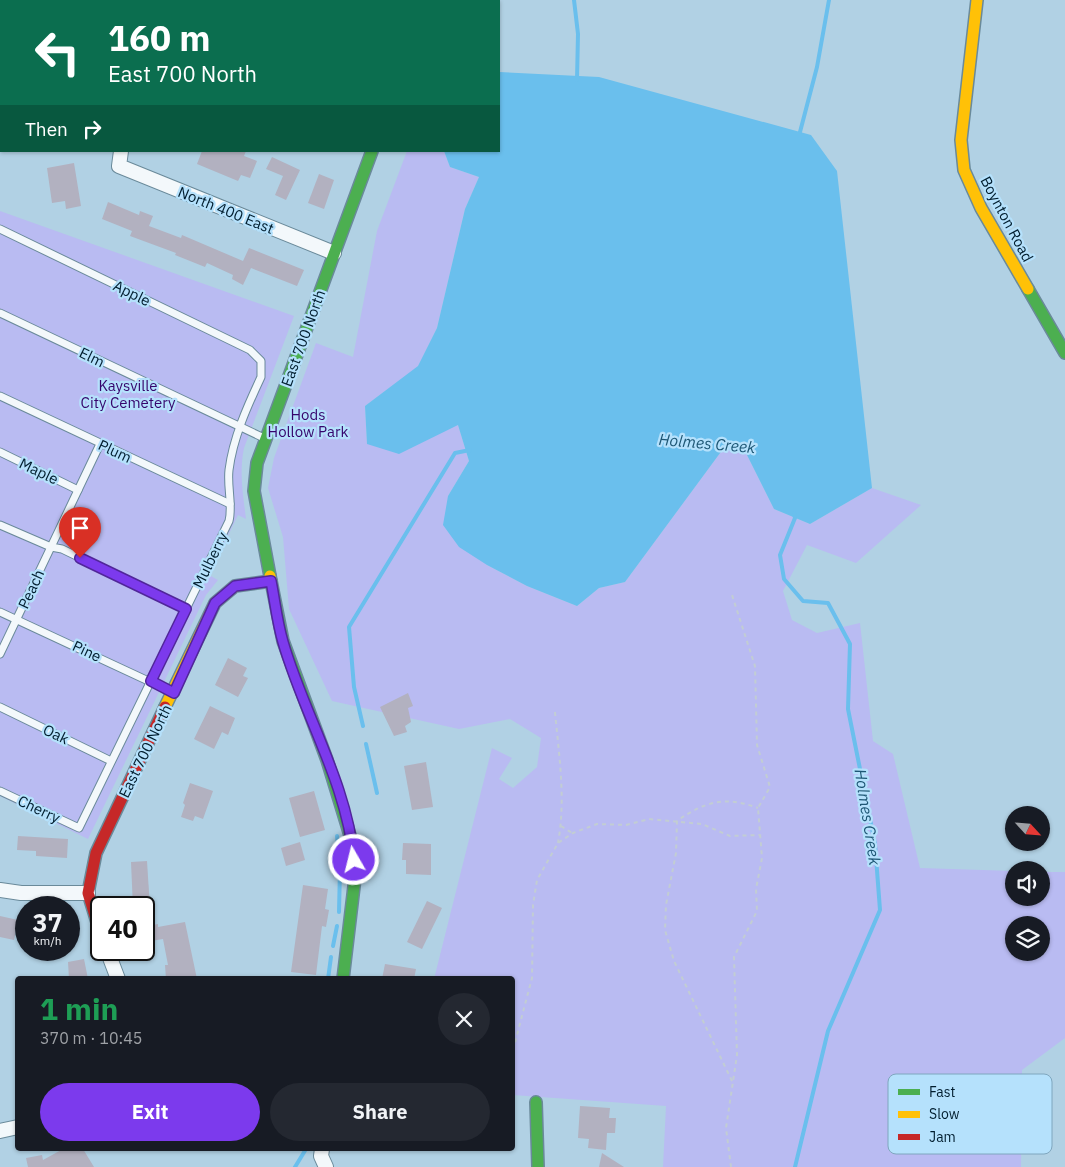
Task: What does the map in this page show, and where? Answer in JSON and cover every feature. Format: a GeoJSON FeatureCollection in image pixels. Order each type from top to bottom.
{"type":"FeatureCollection","features":[{"type":"Feature","properties":{"kind":"street","name":"Boynton Road"},"geometry":{"type":"LineString","coordinates":[[977,0],[960,140],[964,170],[981,208],[1065,353]]}},
{"type":"Feature","properties":{"kind":"street","name":"North 400 East"},"geometry":{"type":"LineString","coordinates":[[121,152],[119,166],[334,253]]}},
{"type":"Feature","properties":{"kind":"street","name":"East 700 North"},"geometry":{"type":"LineString","coordinates":[[90,899],[88,893],[96,853],[174,693],[215,603],[235,586],[271,581],[254,491],[257,463],[372,152]]}},
{"type":"Feature","properties":{"kind":"street"},"geometry":{"type":"LineString","coordinates":[[271,581],[283,641],[327,760],[352,842],[355,878],[343,976]]}},
{"type":"Feature","properties":{"kind":"street"},"geometry":{"type":"LineString","coordinates":[[0,890],[21,893],[88,893]]}},
{"type":"Feature","properties":{"kind":"street"},"geometry":{"type":"LineString","coordinates":[[111,961],[117,976]]}},
{"type":"Feature","properties":{"kind":"street"},"geometry":{"type":"LineString","coordinates":[[536,1102],[538,1167]]}},
{"type":"Feature","properties":{"kind":"street"},"geometry":{"type":"LineString","coordinates":[[0,1131],[15,1128]]}},
{"type":"Feature","properties":{"kind":"street"},"geometry":{"type":"LineString","coordinates":[[322,1151],[321,1156],[326,1167]]}},
{"type":"Feature","properties":{"kind":"lane","name":"Apple"},"geometry":{"type":"LineString","coordinates":[[0,229],[250,350],[261,361]]}},
{"type":"Feature","properties":{"kind":"lane","name":"Elm"},"geometry":{"type":"LineString","coordinates":[[0,313],[266,439]]}},
{"type":"Feature","properties":{"kind":"lane","name":"Mulberry"},"geometry":{"type":"LineString","coordinates":[[79,828],[229,521],[229,471],[240,428],[261,377],[261,361]]}},
{"type":"Feature","properties":{"kind":"lane","name":"Plum"},"geometry":{"type":"LineString","coordinates":[[0,396],[230,504]]}},
{"type":"Feature","properties":{"kind":"lane","name":"Peach"},"geometry":{"type":"LineString","coordinates":[[0,654],[100,444]]}},
{"type":"Feature","properties":{"kind":"lane","name":"Maple"},"geometry":{"type":"LineString","coordinates":[[0,452],[78,490]]}},
{"type":"Feature","properties":{"kind":"lane"},"geometry":{"type":"LineString","coordinates":[[0,525],[51,547],[62,549],[186,609]]}},
{"type":"Feature","properties":{"kind":"lane","name":"Pine"},"geometry":{"type":"LineString","coordinates":[[0,612],[17,618],[174,693]]}},
{"type":"Feature","properties":{"kind":"lane","name":"Oak"},"geometry":{"type":"LineString","coordinates":[[0,707],[111,761]]}},
{"type":"Feature","properties":{"kind":"lane","name":"Cherry"},"geometry":{"type":"LineString","coordinates":[[0,790],[79,828]]}},
{"type":"Feature","properties":{"kind":"path"},"geometry":{"type":"LineString","coordinates":[[731,1167],[726,1128],[737,1055],[734,957],[757,911],[756,889],[762,858],[758,808],[770,787],[758,745],[755,666],[732,595]]}},
{"type":"Feature","properties":{"kind":"path"},"geometry":{"type":"LineString","coordinates":[[515,1042],[532,978],[533,905],[537,880],[558,843],[561,826],[561,765],[555,712]]}},
{"type":"Feature","properties":{"kind":"path"},"geometry":{"type":"LineString","coordinates":[[677,821],[691,811],[710,803],[739,801],[758,808]]}},
{"type":"Feature","properties":{"kind":"path"},"geometry":{"type":"LineString","coordinates":[[558,843],[573,833],[597,824],[626,825],[649,819],[702,824],[730,836],[760,835]]}},
{"type":"Feature","properties":{"kind":"path"},"geometry":{"type":"LineString","coordinates":[[677,821],[676,853],[666,905],[665,930],[674,961],[733,1082]]}},
{"type":"Feature","properties":{"kind":"path"},"geometry":{"type":"LineString","coordinates":[[561,826],[573,833]]}},
{"type":"Feature","properties":{"kind":"green space","name":"Hods Hollow Park"},"geometry":{"type":"Polygon","coordinates":[[[407,152],[444,152],[450,167],[479,177],[465,209],[437,328],[418,367],[365,406],[367,444],[458,425],[469,461],[448,496],[487,565],[527,586],[577,606],[599,588],[625,582],[723,449],[746,453],[774,509],[810,524],[872,488],[921,505],[856,563],[807,545],[783,591],[792,620],[817,633],[860,623],[873,741],[893,754],[920,868],[1005,871],[1005,906],[1050,906],[1050,872],[1065,872],[1065,1038],[1022,1070],[1022,1074],[888,1074],[888,1154],[1021,1154],[1021,1167],[663,1167],[666,1106],[515,1095],[515,976],[435,976],[492,748],[512,758],[499,779],[513,788],[537,767],[541,738],[510,719],[459,729],[332,701],[289,609],[283,537],[268,488],[274,458],[316,343],[353,357],[377,231],[407,152]]]}},
{"type":"Feature","properties":{"kind":"green space","name":"Kaysville City Cemetery"},"geometry":{"type":"Polygon","coordinates":[[[0,211],[294,316],[244,448],[242,475],[246,519],[238,515],[209,575],[218,580],[206,595],[88,839],[0,796],[0,211]]]}},
{"type":"Feature","properties":{"kind":"water"},"geometry":{"type":"Polygon","coordinates":[[[500,72],[599,77],[811,135],[837,171],[872,488],[810,524],[774,509],[746,453],[723,449],[625,582],[599,588],[577,606],[527,586],[487,565],[459,547],[443,525],[448,496],[469,461],[458,425],[399,454],[367,444],[365,406],[418,366],[437,328],[465,209],[479,177],[450,167],[444,152],[500,152],[500,72]]]}},
{"type":"Feature","properties":{"kind":"building"},"geometry":{"type":"Polygon","coordinates":[[[202,152],[246,152],[244,156],[257,161],[250,178],[241,175],[238,181],[197,164],[202,152]]]}},
{"type":"Feature","properties":{"kind":"building"},"geometry":{"type":"Polygon","coordinates":[[[272,157],[300,170],[286,200],[275,195],[283,176],[266,169],[272,157]]]}},
{"type":"Feature","properties":{"kind":"building"},"geometry":{"type":"Polygon","coordinates":[[[74,163],[81,206],[66,209],[65,201],[52,203],[47,168],[74,163]]]}},
{"type":"Feature","properties":{"kind":"building"},"geometry":{"type":"Polygon","coordinates":[[[319,174],[334,180],[324,209],[308,203],[319,174]]]}},
{"type":"Feature","properties":{"kind":"building"},"geometry":{"type":"Polygon","coordinates":[[[108,202],[139,215],[140,211],[153,216],[149,226],[181,238],[182,235],[243,261],[249,248],[304,270],[297,286],[251,268],[243,285],[232,279],[233,275],[207,263],[205,267],[175,255],[176,253],[130,236],[132,231],[102,219],[108,202]]]}},
{"type":"Feature","properties":{"kind":"building"},"geometry":{"type":"Polygon","coordinates":[[[228,658],[247,668],[243,676],[248,678],[238,697],[215,685],[228,658]]]}},
{"type":"Feature","properties":{"kind":"building"},"geometry":{"type":"Polygon","coordinates":[[[408,693],[413,706],[408,708],[411,722],[405,726],[407,732],[394,736],[380,707],[408,693]]]}},
{"type":"Feature","properties":{"kind":"building"},"geometry":{"type":"Polygon","coordinates":[[[210,706],[235,718],[228,735],[222,732],[214,749],[194,739],[210,706]]]}},
{"type":"Feature","properties":{"kind":"building"},"geometry":{"type":"Polygon","coordinates":[[[426,762],[433,807],[412,810],[404,766],[426,762]]]}},
{"type":"Feature","properties":{"kind":"building"},"geometry":{"type":"Polygon","coordinates":[[[190,783],[213,791],[203,819],[195,816],[193,821],[181,817],[185,805],[183,803],[190,783]]]}},
{"type":"Feature","properties":{"kind":"building"},"geometry":{"type":"Polygon","coordinates":[[[314,791],[325,830],[300,837],[289,798],[314,791]]]}},
{"type":"Feature","properties":{"kind":"building"},"geometry":{"type":"Polygon","coordinates":[[[18,836],[68,839],[67,858],[36,856],[36,851],[17,850],[18,836]]]}},
{"type":"Feature","properties":{"kind":"building"},"geometry":{"type":"Polygon","coordinates":[[[300,842],[305,860],[286,866],[281,848],[300,842]]]}},
{"type":"Feature","properties":{"kind":"building"},"geometry":{"type":"Polygon","coordinates":[[[403,843],[431,844],[431,875],[406,874],[406,860],[402,860],[403,843]]]}},
{"type":"Feature","properties":{"kind":"building"},"geometry":{"type":"Polygon","coordinates":[[[147,861],[149,896],[132,896],[131,862],[147,861]]]}},
{"type":"Feature","properties":{"kind":"building"},"geometry":{"type":"Polygon","coordinates":[[[303,885],[328,889],[325,909],[329,910],[326,927],[322,926],[316,975],[291,972],[303,885]]]}},
{"type":"Feature","properties":{"kind":"building"},"geometry":{"type":"Polygon","coordinates":[[[427,901],[442,908],[422,949],[407,942],[427,901]]]}},
{"type":"Feature","properties":{"kind":"building"},"geometry":{"type":"Polygon","coordinates":[[[0,916],[15,919],[14,940],[0,937],[0,916]]]}},
{"type":"Feature","properties":{"kind":"building"},"geometry":{"type":"Polygon","coordinates":[[[185,922],[196,976],[166,976],[165,965],[168,965],[163,939],[155,940],[155,925],[158,924],[158,927],[185,922]]]}},
{"type":"Feature","properties":{"kind":"building"},"geometry":{"type":"Polygon","coordinates":[[[84,959],[87,976],[69,976],[68,962],[84,959]]]}},
{"type":"Feature","properties":{"kind":"building"},"geometry":{"type":"Polygon","coordinates":[[[385,964],[416,969],[415,976],[383,976],[385,964]]]}},
{"type":"Feature","properties":{"kind":"building"},"geometry":{"type":"Polygon","coordinates":[[[580,1106],[610,1108],[609,1118],[616,1118],[615,1133],[607,1133],[606,1150],[588,1148],[589,1139],[578,1138],[580,1106]]]}},
{"type":"Feature","properties":{"kind":"building"},"geometry":{"type":"Polygon","coordinates":[[[59,1151],[84,1151],[94,1167],[28,1167],[26,1158],[42,1155],[43,1160],[59,1151]]]}},
{"type":"Feature","properties":{"kind":"building"},"geometry":{"type":"Polygon","coordinates":[[[602,1153],[624,1167],[599,1167],[602,1153]]]}},
{"type":"Feature","properties":{"kind":"waterway","name":"Holmes Creek"},"geometry":{"type":"LineString","coordinates":[[574,0],[578,34],[577,80]]}},
{"type":"Feature","properties":{"kind":"waterway"},"geometry":{"type":"LineString","coordinates":[[800,132],[817,67],[829,0]]}},
{"type":"Feature","properties":{"kind":"waterway"},"geometry":{"type":"LineString","coordinates":[[363,726],[354,687],[349,627],[455,453],[470,450]]}},
{"type":"Feature","properties":{"kind":"waterway","name":"Holmes Creek"},"geometry":{"type":"LineString","coordinates":[[794,513],[795,518],[780,555],[784,579],[803,601],[828,603],[850,644],[848,709],[875,844],[880,910],[828,1031],[795,1167]]}},
{"type":"Feature","properties":{"kind":"waterway"},"geometry":{"type":"LineString","coordinates":[[366,744],[377,793]]}},
{"type":"Feature","properties":{"kind":"waterway"},"geometry":{"type":"LineString","coordinates":[[337,836],[340,869],[339,912]]}},
{"type":"Feature","properties":{"kind":"waterway"},"geometry":{"type":"LineString","coordinates":[[333,946],[337,926]]}},
{"type":"Feature","properties":{"kind":"waterway"},"geometry":{"type":"LineString","coordinates":[[328,976],[331,957]]}},
{"type":"Feature","properties":{"kind":"waterway"},"geometry":{"type":"LineString","coordinates":[[295,1167],[305,1151]]}},
{"type":"Feature","properties":{"kind":"traffic: fast"},"geometry":{"type":"LineString","coordinates":[[270,576],[254,491],[257,463],[372,152]]}},
{"type":"Feature","properties":{"kind":"traffic: fast"},"geometry":{"type":"LineString","coordinates":[[1028,289],[1065,353]]}},
{"type":"Feature","properties":{"kind":"traffic: fast"},"geometry":{"type":"LineString","coordinates":[[271,581],[283,641],[327,760],[352,842],[355,878],[343,976]]}},
{"type":"Feature","properties":{"kind":"traffic: fast"},"geometry":{"type":"LineString","coordinates":[[536,1102],[538,1167]]}},
{"type":"Feature","properties":{"kind":"traffic: slow"},"geometry":{"type":"LineString","coordinates":[[977,0],[961,140],[964,170],[981,208],[1028,289]]}},
{"type":"Feature","properties":{"kind":"traffic: slow"},"geometry":{"type":"LineString","coordinates":[[165,707],[215,603],[235,586],[271,581],[270,576]]}},
{"type":"Feature","properties":{"kind":"traffic: jam"},"geometry":{"type":"LineString","coordinates":[[90,899],[88,893],[96,853],[165,707]]}},
{"type":"Feature","properties":{"kind":"route"},"geometry":{"type":"LineString","coordinates":[[80,558],[186,609],[151,681],[174,693],[215,603],[235,586],[271,581],[283,641],[341,800],[352,842],[354,860]]}}]}
